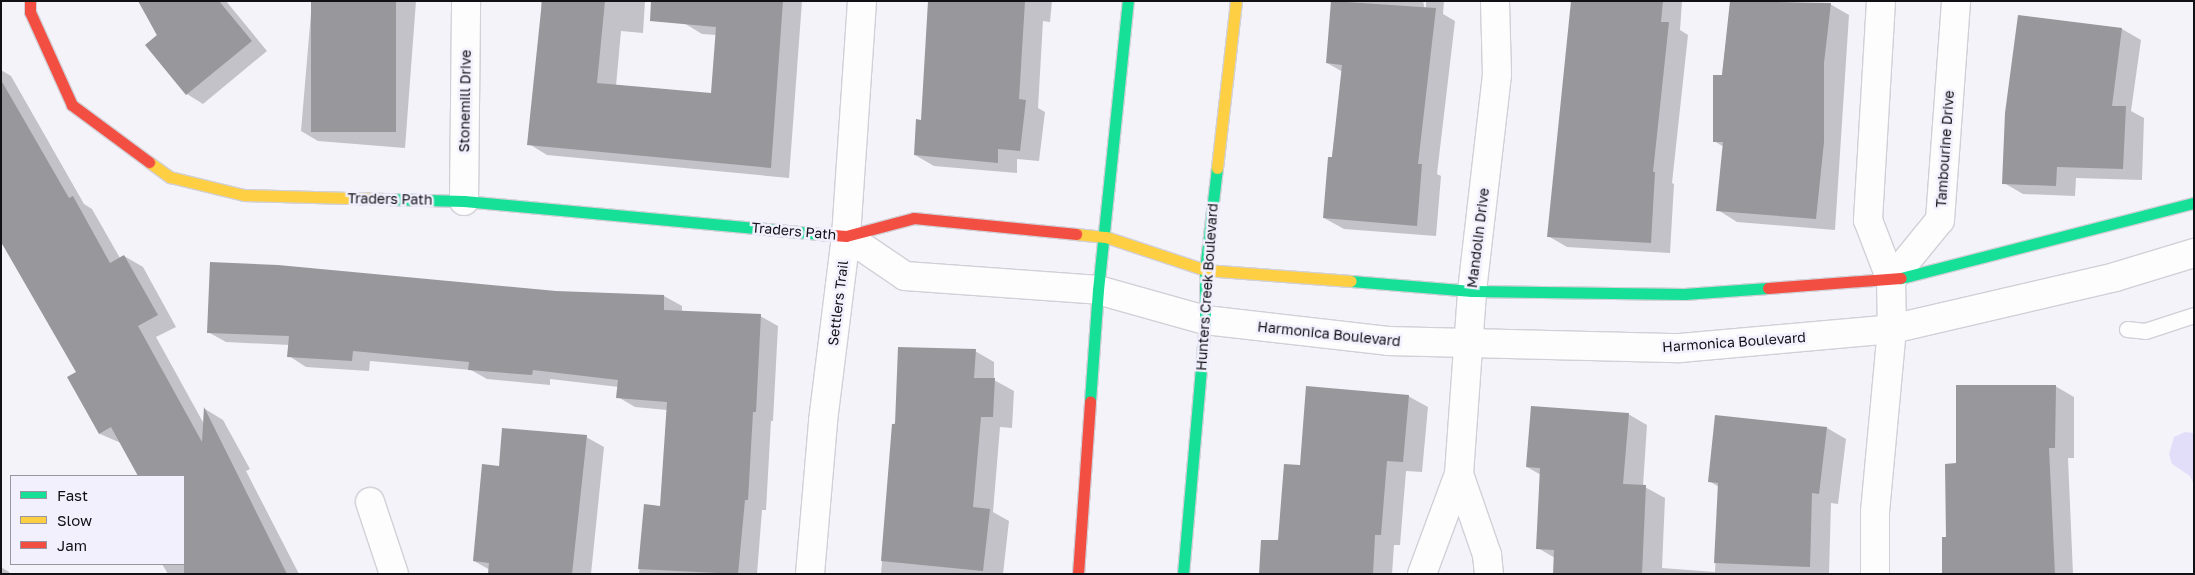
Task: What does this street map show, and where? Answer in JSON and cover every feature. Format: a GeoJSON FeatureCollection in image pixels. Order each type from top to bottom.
{"type":"FeatureCollection","features":[{"type":"Feature","properties":{"kind":"street","name":"Traders Path"},"geometry":{"type":"LineString","coordinates":[[30,1],[30,12],[72,105],[170,177],[244,195],[464,200],[846,236],[914,218],[1106,236],[1205,270]]}},
{"type":"Feature","properties":{"kind":"street","name":"Stonemill Drive"},"geometry":{"type":"LineString","coordinates":[[464,200],[466,1]]}},
{"type":"Feature","properties":{"kind":"street","name":"Settlers Trail"},"geometry":{"type":"LineString","coordinates":[[810,574],[823,421],[846,236],[862,1]]}},
{"type":"Feature","properties":{"kind":"street"},"geometry":{"type":"LineString","coordinates":[[1078,574],[1098,290],[1106,236],[1128,1]]}},
{"type":"Feature","properties":{"kind":"street","name":"Hunters Creek Boulevard"},"geometry":{"type":"LineString","coordinates":[[1183,574],[1205,320],[1205,270],[1236,1]]}},
{"type":"Feature","properties":{"kind":"street","name":"Mandolin Drive"},"geometry":{"type":"LineString","coordinates":[[1422,574],[1459,474],[1472,291],[1497,74],[1495,1]]}},
{"type":"Feature","properties":{"kind":"street"},"geometry":{"type":"LineString","coordinates":[[1875,574],[1875,512],[1892,329],[1891,280],[1868,220],[1881,1]]}},
{"type":"Feature","properties":{"kind":"street","name":"Tambourine Drive"},"geometry":{"type":"LineString","coordinates":[[1891,280],[1940,220],[1956,1]]}},
{"type":"Feature","properties":{"kind":"street"},"geometry":{"type":"LineString","coordinates":[[1205,270],[1472,291],[1684,294],[1891,280],[2194,203]]}},
{"type":"Feature","properties":{"kind":"street","name":"Traders Path"},"geometry":{"type":"LineString","coordinates":[[846,236],[905,276],[1098,290],[1205,320]]}},
{"type":"Feature","properties":{"kind":"street","name":"Harmonica Boulevard"},"geometry":{"type":"LineString","coordinates":[[1205,320],[1388,341],[1680,348],[1892,329],[2114,277],[2194,252]]}},
{"type":"Feature","properties":{"kind":"street","name":"Mandolin Drive"},"geometry":{"type":"LineString","coordinates":[[1459,474],[1487,555],[1489,574]]}},
{"type":"Feature","properties":{"kind":"street"},"geometry":{"type":"LineString","coordinates":[[370,502],[394,574]]}},
{"type":"Feature","properties":{"kind":"lane"},"geometry":{"type":"LineString","coordinates":[[2127,329],[2145,331],[2194,316]]}},
{"type":"Feature","properties":{"kind":"shaded area"},"geometry":{"type":"Polygon","coordinates":[[[2185,432],[2194,433],[2194,485],[2190,476],[2172,464],[2169,454],[2174,437],[2185,432]]]}},
{"type":"Feature","properties":{"kind":"building"},"geometry":{"type":"Polygon","coordinates":[[[138,1],[219,1],[252,41],[186,95],[145,45],[157,35],[138,1]]]}},
{"type":"Feature","properties":{"kind":"building"},"geometry":{"type":"Polygon","coordinates":[[[311,1],[396,1],[396,132],[311,132],[311,1]]]}},
{"type":"Feature","properties":{"kind":"building"},"geometry":{"type":"Polygon","coordinates":[[[542,1],[605,1],[597,83],[711,93],[716,27],[650,21],[651,1],[783,1],[771,168],[527,145],[542,1]]]}},
{"type":"Feature","properties":{"kind":"building"},"geometry":{"type":"Polygon","coordinates":[[[928,1],[1025,1],[1019,99],[1026,100],[1020,151],[998,149],[998,163],[914,155],[916,119],[921,120],[928,1]]]}},
{"type":"Feature","properties":{"kind":"building"},"geometry":{"type":"Polygon","coordinates":[[[1331,1],[1436,8],[1418,164],[1422,164],[1417,226],[1323,218],[1328,157],[1332,157],[1342,65],[1326,63],[1331,1]]]}},
{"type":"Feature","properties":{"kind":"building"},"geometry":{"type":"Polygon","coordinates":[[[1571,1],[1663,1],[1661,22],[1669,22],[1653,172],[1655,172],[1651,243],[1547,237],[1571,1]]]}},
{"type":"Feature","properties":{"kind":"building"},"geometry":{"type":"Polygon","coordinates":[[[1730,1],[1831,3],[1824,63],[1824,142],[1816,219],[1716,211],[1723,142],[1713,142],[1713,75],[1722,75],[1730,1]]]}},
{"type":"Feature","properties":{"kind":"building"},"geometry":{"type":"Polygon","coordinates":[[[2018,15],[2122,28],[2112,106],[2126,106],[2123,169],[2057,167],[2056,186],[2002,184],[2005,113],[2018,15]]]}},
{"type":"Feature","properties":{"kind":"building"},"geometry":{"type":"Polygon","coordinates":[[[1,80],[69,198],[73,196],[110,263],[124,255],[158,315],[138,326],[202,442],[204,407],[287,574],[184,574],[185,475],[137,475],[111,427],[99,434],[67,377],[76,372],[1,242],[1,80]]]}},
{"type":"Feature","properties":{"kind":"building"},"geometry":{"type":"Polygon","coordinates":[[[210,262],[278,265],[556,291],[664,295],[664,310],[761,314],[756,412],[753,412],[748,500],[745,500],[738,574],[638,569],[644,504],[660,506],[667,402],[616,398],[618,380],[533,370],[532,375],[468,370],[469,362],[353,351],[352,361],[287,357],[289,336],[207,333],[210,262]]]}},
{"type":"Feature","properties":{"kind":"building"},"geometry":{"type":"Polygon","coordinates":[[[898,347],[976,349],[974,378],[995,378],[993,417],[981,417],[973,507],[990,509],[983,571],[881,561],[892,424],[895,424],[898,347]]]}},
{"type":"Feature","properties":{"kind":"building"},"geometry":{"type":"Polygon","coordinates":[[[1956,385],[2056,385],[2055,448],[2049,448],[2055,574],[1942,574],[1942,537],[1946,537],[1945,464],[1956,463],[1956,385]]]}},
{"type":"Feature","properties":{"kind":"building"},"geometry":{"type":"Polygon","coordinates":[[[1306,386],[1409,395],[1403,462],[1387,461],[1381,535],[1375,535],[1373,574],[1259,574],[1261,540],[1278,540],[1284,464],[1300,465],[1306,386]]]}},
{"type":"Feature","properties":{"kind":"building"},"geometry":{"type":"Polygon","coordinates":[[[1531,406],[1629,413],[1623,484],[1646,485],[1642,574],[1553,574],[1554,550],[1536,549],[1540,468],[1526,467],[1531,406]]]}},
{"type":"Feature","properties":{"kind":"building"},"geometry":{"type":"Polygon","coordinates":[[[1715,415],[1827,427],[1819,494],[1812,493],[1810,567],[1714,563],[1718,483],[1708,482],[1715,415]]]}},
{"type":"Feature","properties":{"kind":"building"},"geometry":{"type":"Polygon","coordinates":[[[502,428],[587,435],[572,574],[488,574],[489,563],[473,561],[482,464],[499,466],[502,428]]]}},
{"type":"Feature","properties":{"kind":"traffic: fast"},"geometry":{"type":"LineString","coordinates":[[1090,401],[1098,290],[1128,1]]}},
{"type":"Feature","properties":{"kind":"traffic: fast"},"geometry":{"type":"LineString","coordinates":[[1183,574],[1205,320],[1205,270],[1217,168]]}},
{"type":"Feature","properties":{"kind":"traffic: fast"},"geometry":{"type":"LineString","coordinates":[[385,199],[464,201],[833,235]]}},
{"type":"Feature","properties":{"kind":"traffic: fast"},"geometry":{"type":"LineString","coordinates":[[1901,278],[2194,203]]}},
{"type":"Feature","properties":{"kind":"traffic: fast"},"geometry":{"type":"LineString","coordinates":[[1351,281],[1472,291],[1684,294],[1768,288]]}},
{"type":"Feature","properties":{"kind":"traffic: slow"},"geometry":{"type":"LineString","coordinates":[[1217,168],[1236,1]]}},
{"type":"Feature","properties":{"kind":"traffic: slow"},"geometry":{"type":"LineString","coordinates":[[149,162],[170,177],[244,195],[385,199]]}},
{"type":"Feature","properties":{"kind":"traffic: slow"},"geometry":{"type":"LineString","coordinates":[[1076,234],[1106,237],[1205,270],[1351,281]]}},
{"type":"Feature","properties":{"kind":"traffic: jam"},"geometry":{"type":"LineString","coordinates":[[30,1],[30,12],[72,105],[149,162]]}},
{"type":"Feature","properties":{"kind":"traffic: jam"},"geometry":{"type":"LineString","coordinates":[[833,235],[846,236],[914,218],[1076,234]]}},
{"type":"Feature","properties":{"kind":"traffic: jam"},"geometry":{"type":"LineString","coordinates":[[1768,288],[1901,278]]}},
{"type":"Feature","properties":{"kind":"traffic: jam"},"geometry":{"type":"LineString","coordinates":[[1078,574],[1090,401]]}}]}
